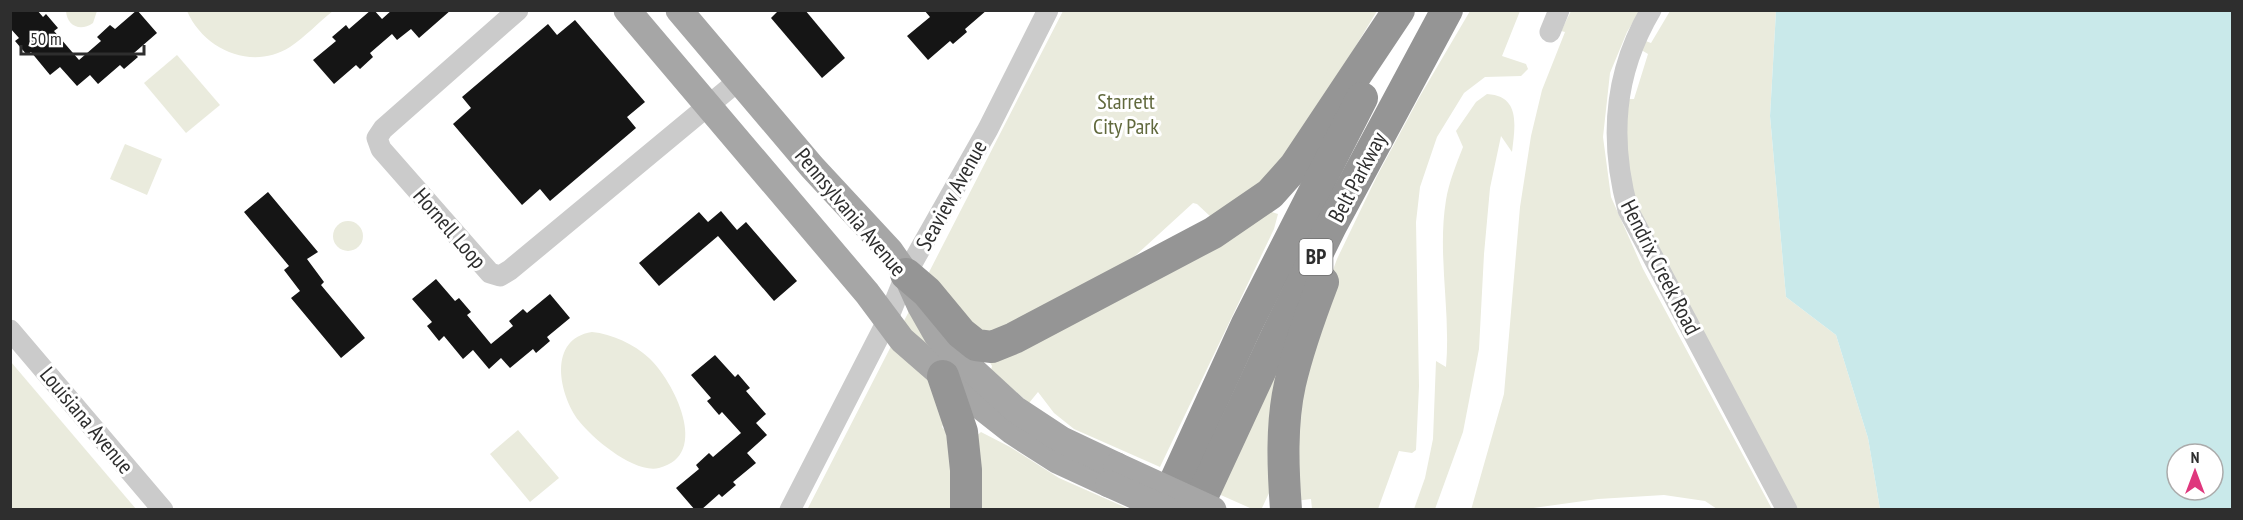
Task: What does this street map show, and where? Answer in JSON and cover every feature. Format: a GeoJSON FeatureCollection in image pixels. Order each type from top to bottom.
{"type":"FeatureCollection","features":[{"type":"Feature","properties":{"kind":"highway"},"geometry":{"type":"LineString","coordinates":[[906,274],[927,292],[962,333],[976,345],[992,347],[1014,338],[1213,234],[1270,194],[1295,166],[1399,10]]}},
{"type":"Feature","properties":{"kind":"highway","name":"Belt Parkway"},"geometry":{"type":"LineString","coordinates":[[1162,510],[1246,324],[1300,216],[1410,10]]}},
{"type":"Feature","properties":{"kind":"highway","name":"Belt Parkway"},"geometry":{"type":"LineString","coordinates":[[1196,510],[1277,335],[1331,226],[1447,10]]}},
{"type":"Feature","properties":{"kind":"highway"},"geometry":{"type":"LineString","coordinates":[[1286,510],[1284,440],[1289,387],[1302,338],[1354,205],[1457,10]]}},
{"type":"Feature","properties":{"kind":"highway"},"geometry":{"type":"LineString","coordinates":[[943,376],[962,432],[966,470],[966,510]]}},
{"type":"Feature","properties":{"kind":"main road","name":"Pennsylvania Avenue"},"geometry":{"type":"LineString","coordinates":[[627,10],[867,293],[902,340],[943,376],[1012,431],[1057,460],[1113,475],[1214,510]]}},
{"type":"Feature","properties":{"kind":"main road","name":"Pennsylvania Avenue"},"geometry":{"type":"LineString","coordinates":[[679,10],[812,167],[890,251],[906,274],[937,335],[954,353],[1015,409],[1167,510]]}},
{"type":"Feature","properties":{"kind":"street","name":"Hornell Loop"},"geometry":{"type":"LineString","coordinates":[[518,10],[383,129],[377,138],[381,149],[490,273],[500,276],[510,270],[738,81]]}},
{"type":"Feature","properties":{"kind":"street","name":"Seaview Avenue"},"geometry":{"type":"LineString","coordinates":[[790,510],[887,321],[906,274],[988,129],[1048,10]]}},
{"type":"Feature","properties":{"kind":"street"},"geometry":{"type":"LineString","coordinates":[[1550,32],[1559,10]]}},
{"type":"Feature","properties":{"kind":"street","name":"Hendrix Creek Road"},"geometry":{"type":"LineString","coordinates":[[1652,10],[1638,33],[1626,62],[1619,102],[1617,149],[1621,185],[1628,210],[1787,510]]}},
{"type":"Feature","properties":{"kind":"street","name":"Louisiana Avenue"},"geometry":{"type":"LineString","coordinates":[[10,330],[163,510]]}},
{"type":"Feature","properties":{"kind":"green space"},"geometry":{"type":"Polygon","coordinates":[[[66,11],[97,11],[93,23],[79,27],[72,24],[66,11]]]}},
{"type":"Feature","properties":{"kind":"green space"},"geometry":{"type":"Polygon","coordinates":[[[187,11],[333,11],[290,47],[275,54],[260,57],[231,53],[217,46],[195,25],[187,11]]]}},
{"type":"Feature","properties":{"kind":"green space","name":"Starrett City Park"},"geometry":{"type":"Polygon","coordinates":[[[1063,11],[1377,11],[1291,153],[1260,183],[1212,218],[1193,203],[1135,256],[1083,287],[990,333],[942,427],[950,436],[951,509],[807,510],[1063,11]]]}},
{"type":"Feature","properties":{"kind":"green space"},"geometry":{"type":"Polygon","coordinates":[[[1470,11],[1520,11],[1502,56],[1526,64],[1528,69],[1521,76],[1485,77],[1464,93],[1437,137],[1420,187],[1416,222],[1419,386],[1416,450],[1412,453],[1399,451],[1378,509],[1312,509],[1311,499],[1295,501],[1292,455],[1311,330],[1337,259],[1377,176],[1420,96],[1470,11]]]}},
{"type":"Feature","properties":{"kind":"green space"},"geometry":{"type":"Polygon","coordinates":[[[1571,11],[1640,11],[1627,32],[1610,73],[1603,137],[1611,197],[1643,269],[1772,509],[1717,509],[1705,501],[1664,495],[1598,499],[1526,509],[1471,510],[1504,394],[1520,207],[1531,136],[1542,90],[1565,32],[1561,31],[1571,11]]]}},
{"type":"Feature","properties":{"kind":"green space"},"geometry":{"type":"Polygon","coordinates":[[[1670,11],[1776,11],[1770,116],[1786,297],[1836,335],[1868,438],[1880,509],[1797,509],[1645,231],[1628,177],[1624,99],[1634,99],[1648,54],[1638,48],[1643,40],[1651,43],[1670,11]]]}},
{"type":"Feature","properties":{"kind":"green space"},"geometry":{"type":"Polygon","coordinates":[[[177,55],[220,105],[186,133],[144,83],[177,55]]]}},
{"type":"Feature","properties":{"kind":"green space"},"geometry":{"type":"Polygon","coordinates":[[[1487,94],[1506,100],[1511,106],[1514,132],[1512,152],[1501,136],[1490,188],[1479,349],[1463,432],[1435,509],[1414,509],[1425,478],[1433,439],[1436,361],[1446,367],[1447,325],[1443,241],[1446,200],[1463,147],[1456,131],[1476,102],[1487,94]]]}},
{"type":"Feature","properties":{"kind":"green space"},"geometry":{"type":"Polygon","coordinates":[[[125,144],[162,159],[147,195],[110,179],[125,144]]]}},
{"type":"Feature","properties":{"kind":"green space"},"geometry":{"type":"Polygon","coordinates":[[[1262,209],[1278,214],[1274,229],[1160,467],[1074,429],[1054,413],[1038,392],[1029,403],[991,370],[992,366],[989,361],[1262,209]]]}},
{"type":"Feature","properties":{"kind":"green space"},"geometry":{"type":"Polygon","coordinates":[[[348,221],[359,225],[363,236],[359,247],[348,251],[337,247],[333,236],[337,225],[348,221]]]}},
{"type":"Feature","properties":{"kind":"green space"},"geometry":{"type":"Polygon","coordinates":[[[592,332],[615,337],[637,348],[649,358],[668,383],[683,416],[685,433],[683,448],[675,460],[659,468],[638,466],[615,454],[579,421],[566,397],[561,369],[568,345],[578,337],[592,332]]]}},
{"type":"Feature","properties":{"kind":"green space"},"geometry":{"type":"Polygon","coordinates":[[[1279,354],[1269,493],[1262,508],[1250,508],[1214,492],[1279,354]]]}},
{"type":"Feature","properties":{"kind":"green space"},"geometry":{"type":"Polygon","coordinates":[[[11,362],[136,509],[11,509],[11,362]]]}},
{"type":"Feature","properties":{"kind":"green space"},"geometry":{"type":"Polygon","coordinates":[[[518,430],[559,478],[530,502],[490,454],[518,430]]]}},
{"type":"Feature","properties":{"kind":"green space"},"geometry":{"type":"Polygon","coordinates":[[[981,432],[1010,447],[1059,478],[1129,509],[975,509],[974,438],[981,432]]]}},
{"type":"Feature","properties":{"kind":"water"},"geometry":{"type":"Polygon","coordinates":[[[1776,11],[2232,11],[2232,509],[1880,509],[1868,438],[1836,335],[1786,297],[1770,116],[1776,11]]]}},
{"type":"Feature","properties":{"kind":"building"},"geometry":{"type":"Polygon","coordinates":[[[10,10],[37,10],[43,17],[46,14],[58,28],[54,31],[79,60],[101,41],[97,37],[110,25],[115,29],[137,10],[157,33],[134,53],[138,57],[124,69],[120,65],[98,84],[90,75],[77,86],[60,67],[50,75],[31,52],[27,55],[15,41],[19,38],[10,28],[10,10]]]}},
{"type":"Feature","properties":{"kind":"building"},"geometry":{"type":"Polygon","coordinates":[[[371,10],[374,10],[382,19],[392,10],[451,10],[419,38],[411,29],[397,40],[392,34],[370,53],[373,57],[360,69],[356,65],[334,84],[313,60],[336,41],[332,37],[346,25],[349,29],[371,10]]]}},
{"type":"Feature","properties":{"kind":"building"},"geometry":{"type":"Polygon","coordinates":[[[779,10],[805,10],[845,58],[822,78],[771,18],[779,10]]]}},
{"type":"Feature","properties":{"kind":"building"},"geometry":{"type":"Polygon","coordinates":[[[924,10],[987,10],[965,29],[967,32],[953,44],[950,41],[928,60],[907,36],[930,17],[924,10]]]}},
{"type":"Feature","properties":{"kind":"building"},"geometry":{"type":"Polygon","coordinates":[[[575,20],[645,102],[627,117],[636,128],[550,201],[540,189],[522,205],[453,124],[471,108],[462,97],[548,24],[557,35],[575,20]]]}},
{"type":"Feature","properties":{"kind":"building"},"geometry":{"type":"Polygon","coordinates":[[[268,192],[318,252],[307,259],[324,282],[321,285],[365,338],[341,358],[291,298],[300,291],[284,270],[289,266],[244,212],[268,192]]]}},
{"type":"Feature","properties":{"kind":"building"},"geometry":{"type":"Polygon","coordinates":[[[721,211],[737,230],[746,222],[797,281],[774,301],[718,236],[659,286],[639,263],[699,212],[708,222],[721,211]]]}},
{"type":"Feature","properties":{"kind":"building"},"geometry":{"type":"Polygon","coordinates":[[[436,279],[455,301],[459,298],[471,312],[467,315],[491,344],[513,326],[509,321],[523,309],[527,313],[550,294],[570,318],[547,337],[550,341],[536,353],[533,349],[510,368],[501,358],[489,369],[473,350],[463,359],[444,336],[439,341],[427,326],[432,322],[412,299],[436,279]]]}},
{"type":"Feature","properties":{"kind":"building"},"geometry":{"type":"Polygon","coordinates":[[[715,355],[735,377],[738,374],[750,388],[746,391],[766,414],[756,423],[767,435],[747,453],[756,463],[733,482],[736,485],[722,497],[719,494],[701,510],[695,510],[676,488],[699,469],[696,465],[709,453],[713,457],[741,433],[722,412],[719,415],[707,401],[711,398],[691,375],[715,355]]]}}]}
